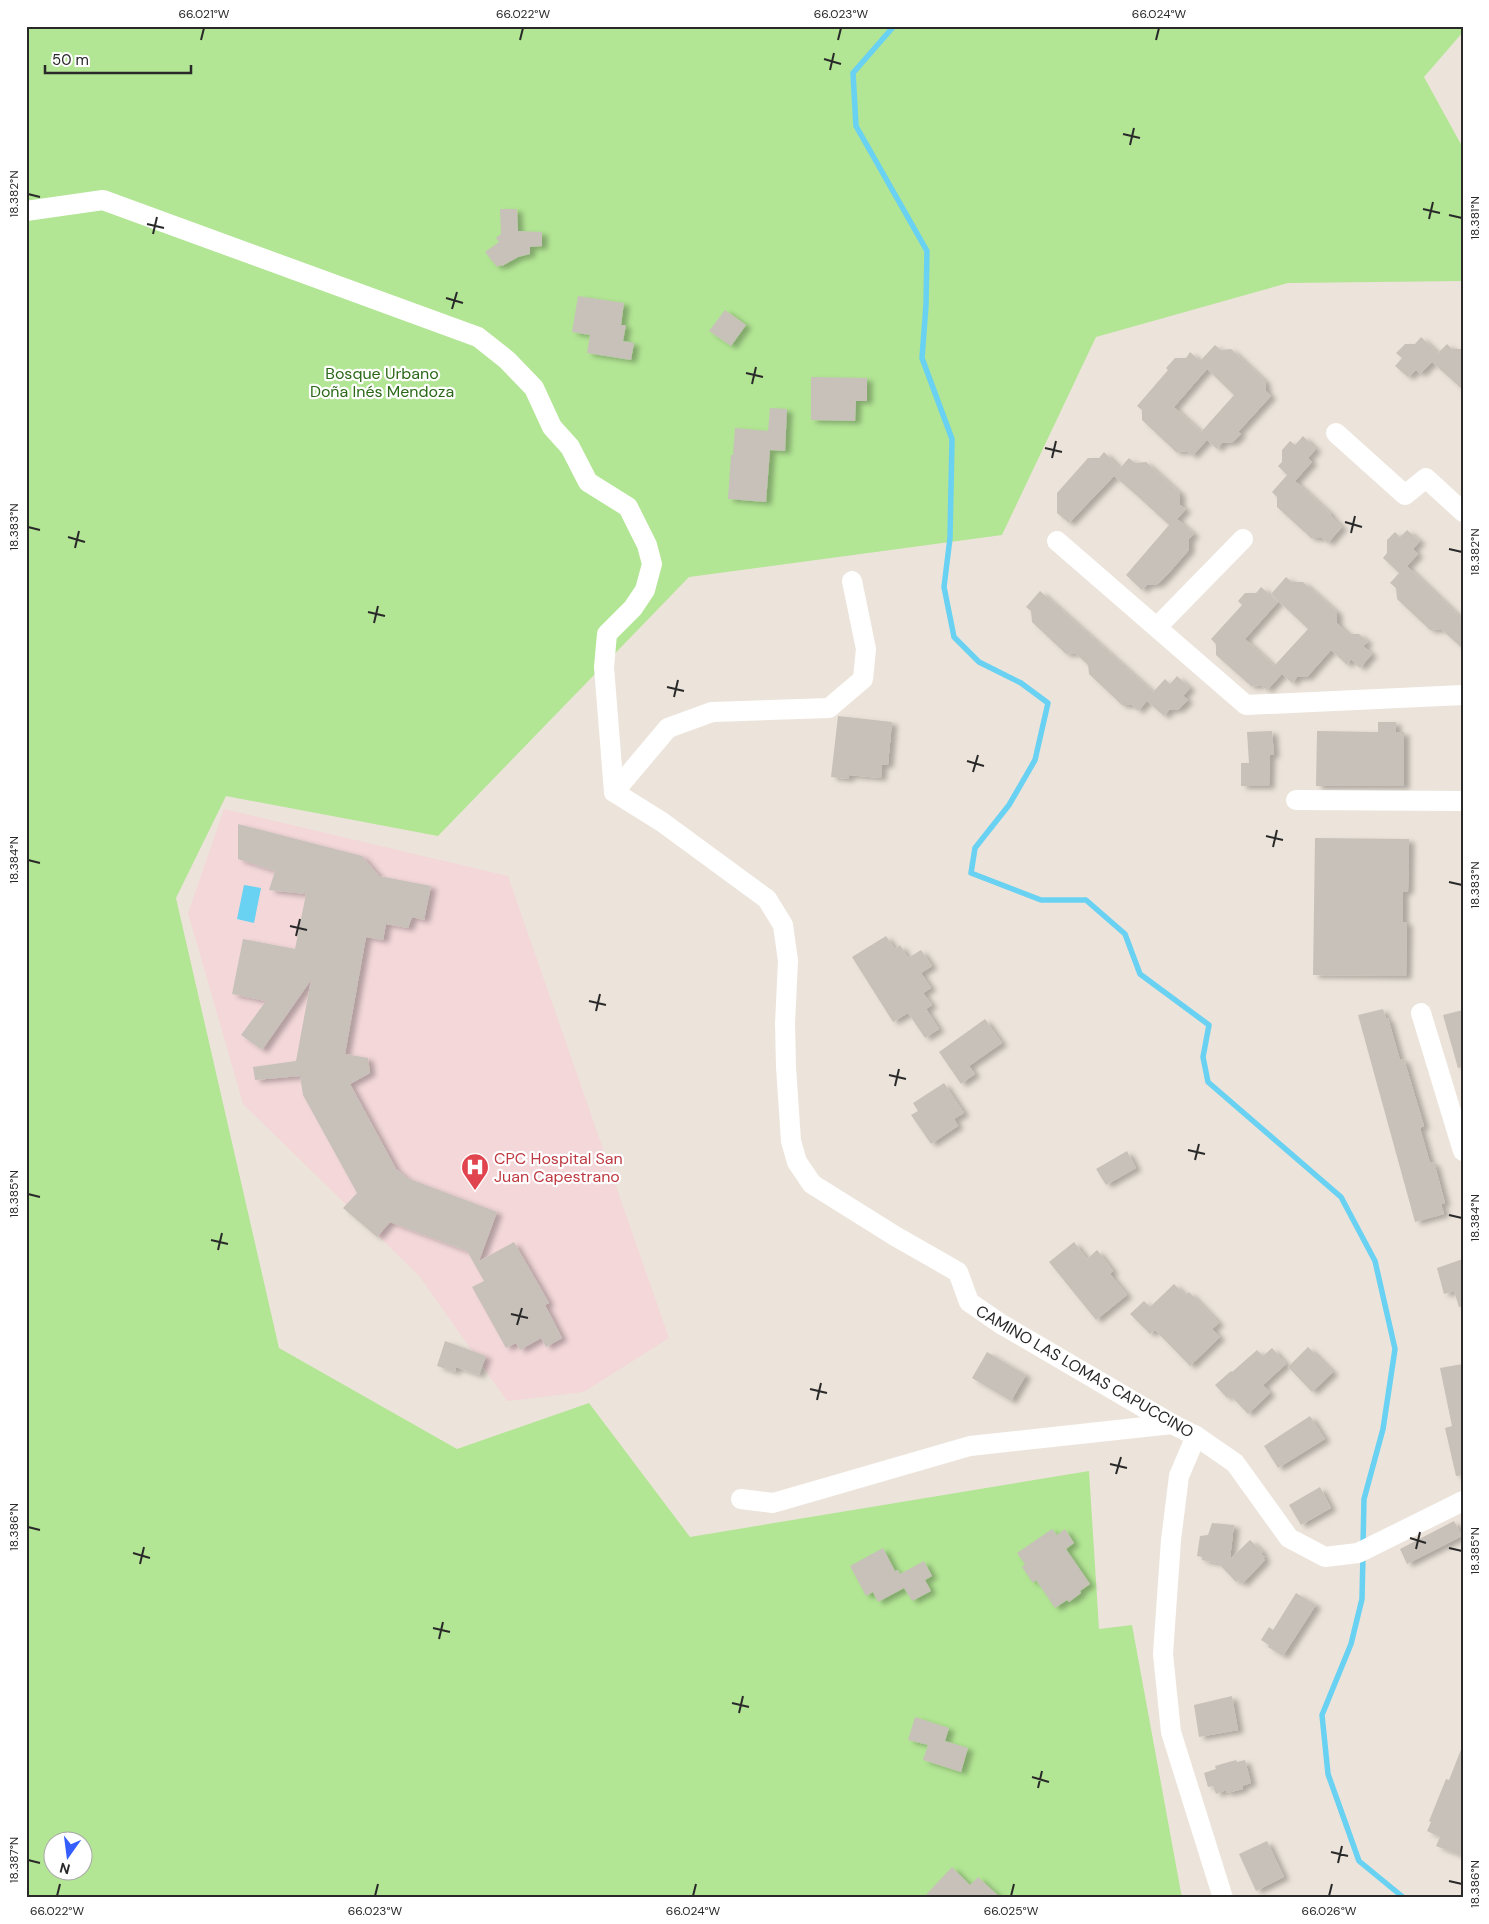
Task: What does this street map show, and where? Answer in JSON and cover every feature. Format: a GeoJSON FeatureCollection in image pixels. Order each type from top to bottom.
{"type":"FeatureCollection","features":[{"type":"Feature","properties":{"kind":"street"},"geometry":{"type":"LineString","coordinates":[[26,211],[103,200],[478,337],[507,360],[534,388],[552,427],[570,447],[588,482],[628,507],[646,545],[652,564],[645,590],[633,608],[607,634],[604,667],[614,792]]}},
{"type":"Feature","properties":{"kind":"street"},"geometry":{"type":"LineString","coordinates":[[1336,433],[1405,495],[1426,478],[1463,512]]}},
{"type":"Feature","properties":{"kind":"street"},"geometry":{"type":"LineString","coordinates":[[1157,627],[1243,539]]}},
{"type":"Feature","properties":{"kind":"street"},"geometry":{"type":"LineString","coordinates":[[1057,541],[1246,705],[1463,695]]}},
{"type":"Feature","properties":{"kind":"street"},"geometry":{"type":"LineString","coordinates":[[614,792],[668,728],[712,712],[829,708],[863,679],[866,649],[852,581]]}},
{"type":"Feature","properties":{"kind":"street","name":"CAMINO LAS LOMAS CAPUCCINO"},"geometry":{"type":"LineString","coordinates":[[614,792],[662,822],[767,899],[784,925],[788,961],[785,1024],[791,1141],[798,1162],[812,1184],[895,1236],[958,1272],[969,1302],[1001,1324],[1172,1424],[1196,1436],[1235,1463],[1289,1538],[1326,1557],[1358,1553],[1463,1501]]}},
{"type":"Feature","properties":{"kind":"street"},"geometry":{"type":"LineString","coordinates":[[1296,800],[1463,801]]}},
{"type":"Feature","properties":{"kind":"street"},"geometry":{"type":"LineString","coordinates":[[1421,1013],[1463,1151]]}},
{"type":"Feature","properties":{"kind":"street"},"geometry":{"type":"LineString","coordinates":[[741,1499],[773,1502],[970,1446],[1172,1424]]}},
{"type":"Feature","properties":{"kind":"street"},"geometry":{"type":"LineString","coordinates":[[1196,1436],[1179,1476],[1170,1540],[1163,1654],[1170,1732],[1223,1898]]}},
{"type":"Feature","properties":{"kind":"shaded area","name":"CPC Hospital San Juan Capestrano"},"geometry":{"type":"Polygon","coordinates":[[[224,809],[508,876],[669,1338],[584,1392],[507,1401],[420,1277],[243,1104],[188,913],[224,809]]]}},
{"type":"Feature","properties":{"kind":"green space","name":"Bosque Urbano Doña Inés Mendoza"},"geometry":{"type":"Polygon","coordinates":[[[26,26],[1463,26],[1463,32],[1424,77],[1463,148],[1463,281],[1288,283],[1096,337],[1002,535],[689,577],[438,836],[226,796],[176,898],[279,1348],[457,1449],[589,1403],[690,1537],[1089,1471],[1099,1629],[1132,1625],[1182,1898],[26,1898],[26,26]]]}},
{"type":"Feature","properties":{"kind":"water"},"geometry":{"type":"Polygon","coordinates":[[[244,885],[261,888],[254,923],[237,919],[244,885]]]}},
{"type":"Feature","properties":{"kind":"building"},"geometry":{"type":"Polygon","coordinates":[[[500,209],[517,209],[518,231],[542,232],[542,246],[530,247],[530,254],[518,257],[497,267],[485,252],[499,242],[496,238],[501,234],[500,209]]]}},
{"type":"Feature","properties":{"kind":"building"},"geometry":{"type":"Polygon","coordinates":[[[578,296],[624,303],[621,325],[626,325],[623,341],[634,343],[631,360],[587,353],[590,335],[572,332],[578,296]]]}},
{"type":"Feature","properties":{"kind":"building"},"geometry":{"type":"Polygon","coordinates":[[[725,310],[746,325],[731,346],[709,331],[725,310]]]}},
{"type":"Feature","properties":{"kind":"building"},"geometry":{"type":"Polygon","coordinates":[[[1421,337],[1438,353],[1447,344],[1452,349],[1463,349],[1463,390],[1432,362],[1420,374],[1416,370],[1408,377],[1395,366],[1402,358],[1396,353],[1405,344],[1415,344],[1421,337]]]}},
{"type":"Feature","properties":{"kind":"building"},"geometry":{"type":"Polygon","coordinates":[[[1215,345],[1221,350],[1231,349],[1265,381],[1266,391],[1271,396],[1238,432],[1241,434],[1233,442],[1222,443],[1217,449],[1207,440],[1192,456],[1187,451],[1176,452],[1142,420],[1142,410],[1137,406],[1168,370],[1166,368],[1175,358],[1186,358],[1190,352],[1200,361],[1215,345]],[[1207,369],[1174,407],[1201,432],[1234,395],[1207,369]]]}},
{"type":"Feature","properties":{"kind":"building"},"geometry":{"type":"Polygon","coordinates":[[[811,377],[867,378],[867,401],[856,401],[855,421],[811,420],[811,377]]]}},
{"type":"Feature","properties":{"kind":"building"},"geometry":{"type":"Polygon","coordinates":[[[770,408],[787,409],[785,451],[770,450],[766,502],[728,499],[735,428],[768,431],[770,408]]]}},
{"type":"Feature","properties":{"kind":"building"},"geometry":{"type":"Polygon","coordinates":[[[1303,436],[1316,449],[1308,458],[1312,462],[1295,481],[1331,514],[1342,527],[1328,543],[1322,538],[1311,538],[1277,507],[1277,497],[1272,492],[1287,475],[1278,466],[1282,462],[1282,450],[1290,441],[1295,445],[1303,436]]]}},
{"type":"Feature","properties":{"kind":"building"},"geometry":{"type":"Polygon","coordinates":[[[1104,452],[1120,468],[1129,458],[1135,463],[1146,462],[1180,493],[1180,505],[1186,509],[1177,519],[1194,534],[1189,539],[1189,550],[1167,575],[1158,584],[1147,585],[1142,590],[1126,575],[1169,525],[1134,493],[1114,476],[1069,523],[1057,513],[1057,493],[1088,458],[1099,458],[1104,452]]]}},
{"type":"Feature","properties":{"kind":"building"},"geometry":{"type":"Polygon","coordinates":[[[1407,530],[1420,541],[1413,549],[1418,554],[1407,566],[1463,620],[1463,649],[1441,629],[1430,630],[1397,599],[1396,588],[1390,583],[1399,573],[1383,558],[1387,553],[1387,540],[1395,532],[1400,537],[1407,530]]]}},
{"type":"Feature","properties":{"kind":"building"},"geometry":{"type":"Polygon","coordinates":[[[1286,577],[1292,582],[1303,582],[1337,612],[1337,623],[1348,634],[1359,634],[1368,642],[1363,646],[1372,654],[1360,668],[1351,659],[1347,665],[1331,650],[1307,677],[1297,677],[1292,683],[1282,674],[1267,690],[1261,685],[1251,686],[1216,655],[1216,644],[1211,639],[1242,605],[1238,601],[1245,593],[1256,593],[1261,587],[1278,602],[1245,639],[1274,666],[1308,629],[1271,594],[1286,577]]]}},
{"type":"Feature","properties":{"kind":"building"},"geometry":{"type":"Polygon","coordinates":[[[1040,591],[1153,692],[1165,679],[1170,684],[1177,676],[1190,688],[1183,696],[1188,700],[1179,709],[1169,710],[1164,716],[1147,701],[1138,711],[1132,705],[1122,705],[1089,674],[1088,665],[1075,653],[1066,654],[1032,622],[1031,611],[1026,607],[1040,591]]]}},
{"type":"Feature","properties":{"kind":"building"},"geometry":{"type":"Polygon","coordinates":[[[838,716],[892,722],[888,765],[882,765],[881,778],[849,775],[849,779],[831,777],[838,716]]]}},
{"type":"Feature","properties":{"kind":"building"},"geometry":{"type":"Polygon","coordinates":[[[1378,722],[1396,722],[1396,732],[1404,732],[1404,786],[1316,786],[1317,731],[1378,732],[1378,722]]]}},
{"type":"Feature","properties":{"kind":"building"},"geometry":{"type":"Polygon","coordinates":[[[1272,731],[1274,755],[1270,755],[1269,786],[1241,786],[1241,763],[1249,763],[1247,732],[1272,731]]]}},
{"type":"Feature","properties":{"kind":"building","name":"CPC Hospital San Juan Capestrano"},"geometry":{"type":"Polygon","coordinates":[[[238,824],[362,856],[379,876],[431,886],[424,920],[412,917],[408,928],[386,924],[383,940],[366,937],[345,1054],[368,1058],[370,1073],[350,1084],[396,1169],[407,1178],[497,1212],[479,1261],[514,1242],[549,1303],[545,1305],[562,1338],[546,1347],[541,1338],[520,1350],[516,1343],[506,1348],[472,1287],[484,1281],[467,1251],[390,1222],[377,1237],[343,1208],[357,1193],[303,1095],[300,1076],[255,1080],[253,1067],[296,1061],[311,980],[262,1050],[241,1035],[266,1001],[232,994],[243,939],[295,949],[306,894],[269,890],[275,871],[238,859],[238,824]]]}},
{"type":"Feature","properties":{"kind":"building"},"geometry":{"type":"Polygon","coordinates":[[[1315,838],[1409,839],[1408,891],[1403,892],[1403,922],[1407,922],[1406,976],[1313,975],[1315,838]]]}},
{"type":"Feature","properties":{"kind":"building"},"geometry":{"type":"Polygon","coordinates":[[[886,936],[895,949],[900,945],[908,958],[921,950],[932,966],[921,973],[931,988],[923,993],[932,1005],[926,1009],[939,1029],[925,1038],[908,1013],[893,1022],[852,957],[886,936]]]}},
{"type":"Feature","properties":{"kind":"building"},"geometry":{"type":"Polygon","coordinates":[[[1383,1009],[1386,1019],[1388,1018],[1400,1060],[1404,1059],[1424,1126],[1420,1128],[1430,1163],[1434,1162],[1445,1203],[1441,1204],[1444,1214],[1415,1222],[1358,1015],[1383,1009]]]}},
{"type":"Feature","properties":{"kind":"building"},"geometry":{"type":"Polygon","coordinates":[[[1463,1010],[1463,1067],[1458,1068],[1443,1015],[1463,1010]]]}},
{"type":"Feature","properties":{"kind":"building"},"geometry":{"type":"Polygon","coordinates":[[[985,1019],[1002,1043],[969,1066],[975,1074],[961,1084],[939,1052],[985,1019]]]}},
{"type":"Feature","properties":{"kind":"building"},"geometry":{"type":"Polygon","coordinates":[[[944,1083],[964,1113],[954,1119],[958,1126],[931,1144],[911,1115],[918,1111],[913,1103],[944,1083]]]}},
{"type":"Feature","properties":{"kind":"building"},"geometry":{"type":"Polygon","coordinates":[[[1127,1151],[1136,1168],[1106,1185],[1096,1169],[1127,1151]]]}},
{"type":"Feature","properties":{"kind":"building"},"geometry":{"type":"Polygon","coordinates":[[[1074,1242],[1087,1259],[1097,1250],[1113,1271],[1110,1274],[1127,1295],[1096,1320],[1049,1262],[1074,1242]]]}},
{"type":"Feature","properties":{"kind":"building"},"geometry":{"type":"Polygon","coordinates":[[[1463,1259],[1463,1306],[1459,1307],[1454,1291],[1444,1294],[1437,1268],[1463,1259]]]}},
{"type":"Feature","properties":{"kind":"building"},"geometry":{"type":"Polygon","coordinates":[[[1174,1284],[1185,1295],[1189,1292],[1219,1323],[1212,1329],[1220,1337],[1190,1366],[1155,1330],[1150,1334],[1130,1314],[1144,1301],[1150,1307],[1174,1284]]]}},
{"type":"Feature","properties":{"kind":"building"},"geometry":{"type":"Polygon","coordinates":[[[445,1341],[486,1356],[479,1375],[456,1367],[455,1372],[437,1366],[445,1341]]]}},
{"type":"Feature","properties":{"kind":"building"},"geometry":{"type":"Polygon","coordinates":[[[1308,1347],[1333,1372],[1312,1392],[1288,1367],[1308,1347]]]}},
{"type":"Feature","properties":{"kind":"building"},"geometry":{"type":"Polygon","coordinates":[[[1272,1348],[1286,1364],[1263,1385],[1270,1393],[1248,1414],[1230,1395],[1227,1398],[1215,1385],[1257,1350],[1263,1356],[1272,1348]]]}},
{"type":"Feature","properties":{"kind":"building"},"geometry":{"type":"Polygon","coordinates":[[[987,1352],[1026,1375],[1011,1401],[972,1378],[987,1352]]]}},
{"type":"Feature","properties":{"kind":"building"},"geometry":{"type":"Polygon","coordinates":[[[1463,1364],[1463,1475],[1456,1476],[1445,1428],[1452,1426],[1440,1368],[1463,1364]]]}},
{"type":"Feature","properties":{"kind":"building"},"geometry":{"type":"Polygon","coordinates":[[[1310,1416],[1325,1439],[1278,1468],[1264,1446],[1310,1416]]]}},
{"type":"Feature","properties":{"kind":"building"},"geometry":{"type":"Polygon","coordinates":[[[1320,1487],[1331,1508],[1301,1525],[1289,1505],[1320,1487]]]}},
{"type":"Feature","properties":{"kind":"building"},"geometry":{"type":"Polygon","coordinates":[[[1454,1521],[1462,1536],[1407,1564],[1400,1549],[1454,1521]]]}},
{"type":"Feature","properties":{"kind":"building"},"geometry":{"type":"Polygon","coordinates":[[[1212,1523],[1234,1525],[1230,1559],[1250,1540],[1263,1552],[1261,1554],[1265,1557],[1263,1558],[1265,1560],[1242,1584],[1238,1580],[1236,1582],[1218,1563],[1202,1560],[1202,1557],[1197,1556],[1200,1536],[1208,1535],[1212,1523]]]}},
{"type":"Feature","properties":{"kind":"building"},"geometry":{"type":"Polygon","coordinates":[[[1052,1529],[1057,1535],[1065,1529],[1074,1543],[1066,1549],[1090,1584],[1069,1602],[1067,1600],[1055,1608],[1036,1580],[1033,1583],[1022,1567],[1025,1564],[1017,1553],[1052,1529]]]}},
{"type":"Feature","properties":{"kind":"building"},"geometry":{"type":"Polygon","coordinates":[[[883,1548],[895,1571],[898,1570],[900,1574],[924,1561],[932,1576],[925,1580],[931,1591],[912,1601],[904,1588],[878,1602],[873,1592],[866,1596],[850,1566],[883,1548]]]}},
{"type":"Feature","properties":{"kind":"building"},"geometry":{"type":"Polygon","coordinates":[[[1296,1593],[1316,1605],[1283,1656],[1268,1647],[1269,1645],[1261,1640],[1269,1627],[1273,1630],[1296,1593]]]}},
{"type":"Feature","properties":{"kind":"building"},"geometry":{"type":"Polygon","coordinates":[[[1232,1696],[1238,1730],[1199,1737],[1194,1705],[1232,1696]]]}},
{"type":"Feature","properties":{"kind":"building"},"geometry":{"type":"Polygon","coordinates":[[[915,1717],[949,1728],[945,1741],[968,1748],[961,1772],[923,1760],[928,1745],[908,1740],[915,1717]]]}},
{"type":"Feature","properties":{"kind":"building"},"geometry":{"type":"Polygon","coordinates":[[[1462,1747],[1463,1856],[1436,1846],[1440,1837],[1427,1831],[1431,1822],[1429,1821],[1446,1779],[1449,1780],[1462,1747]]]}},
{"type":"Feature","properties":{"kind":"building"},"geometry":{"type":"Polygon","coordinates":[[[1236,1760],[1237,1762],[1245,1760],[1251,1783],[1242,1786],[1243,1789],[1227,1793],[1226,1790],[1216,1794],[1213,1786],[1208,1787],[1204,1773],[1216,1769],[1215,1766],[1236,1760]]]}},
{"type":"Feature","properties":{"kind":"building"},"geometry":{"type":"Polygon","coordinates":[[[1267,1841],[1284,1877],[1256,1891],[1239,1854],[1267,1841]]]}},
{"type":"Feature","properties":{"kind":"building"},"geometry":{"type":"Polygon","coordinates":[[[952,1867],[970,1885],[978,1877],[1001,1898],[923,1898],[952,1867]]]}},
{"type":"Feature","properties":{"kind":"waterway"},"geometry":{"type":"LineString","coordinates":[[894,26],[853,73],[856,126],[927,251],[926,305],[922,358],[952,439],[950,538],[944,587],[954,637],[979,662],[1021,683],[1048,703],[1035,760],[1009,805],[975,848],[971,873],[1041,900],[1086,900],[1125,934],[1140,974],[1209,1025],[1203,1057],[1208,1082],[1341,1197],[1375,1261],[1395,1349],[1383,1429],[1364,1499],[1363,1545]]}},
{"type":"Feature","properties":{"kind":"waterway"},"geometry":{"type":"LineString","coordinates":[[1363,1554],[1362,1599],[1351,1644],[1322,1715],[1328,1774],[1359,1861],[1404,1898]]}},
{"type":"Feature","properties":{"kind":"place","name":"CPC Hospital San Juan Capestrano"},"geometry":{"type":"Point","coordinates":[475,1191]}}]}
